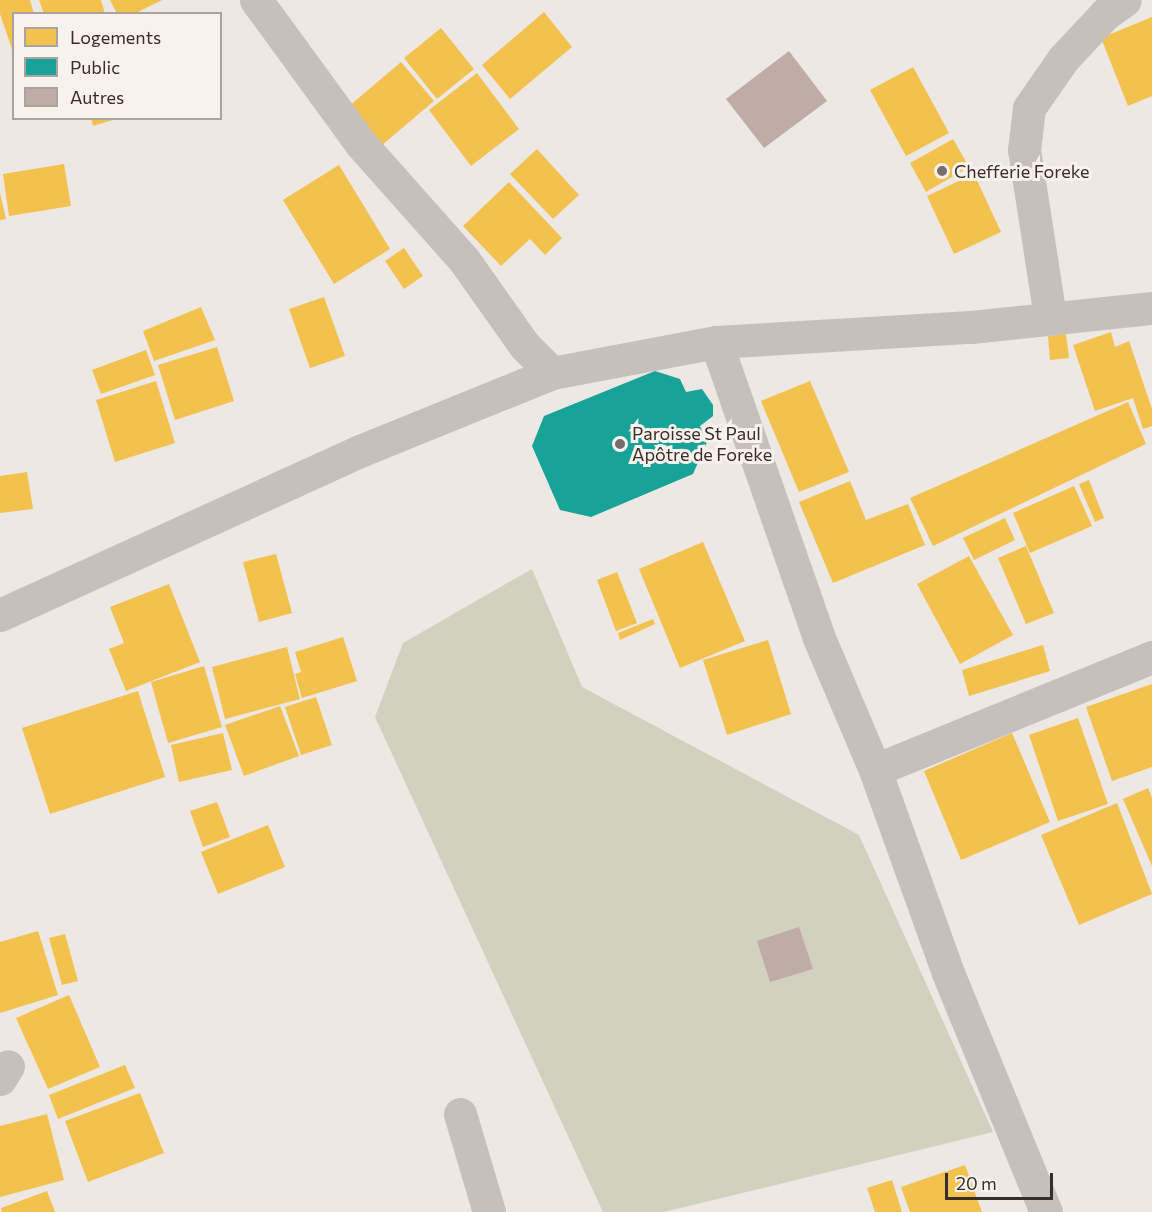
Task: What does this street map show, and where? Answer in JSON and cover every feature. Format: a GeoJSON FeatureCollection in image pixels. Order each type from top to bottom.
{"type":"FeatureCollection","features":[{"type":"Feature","properties":{"kind":"street"},"geometry":{"type":"LineString","coordinates":[[256,0],[361,144],[464,260],[525,346],[552,373]]}},
{"type":"Feature","properties":{"kind":"street"},"geometry":{"type":"LineString","coordinates":[[1050,316],[1024,150],[1029,108],[1063,59],[1105,14],[1125,0]]}},
{"type":"Feature","properties":{"kind":"street"},"geometry":{"type":"LineString","coordinates":[[0,615],[360,451],[552,373],[716,342],[971,327],[1050,316],[1152,308]]}},
{"type":"Feature","properties":{"kind":"street"},"geometry":{"type":"LineString","coordinates":[[716,342],[819,638],[875,770],[948,973],[1046,1212]]}},
{"type":"Feature","properties":{"kind":"street"},"geometry":{"type":"LineString","coordinates":[[875,770],[1152,657]]}},
{"type":"Feature","properties":{"kind":"street"},"geometry":{"type":"LineString","coordinates":[[460,1114],[489,1212]]}},
{"type":"Feature","properties":{"kind":"green space"},"geometry":{"type":"Polygon","coordinates":[[[532,569],[582,687],[859,835],[993,1132],[664,1212],[603,1212],[375,717],[403,643],[532,569]]]}},
{"type":"Feature","properties":{"kind":"building: Logements"},"geometry":{"type":"Polygon","coordinates":[[[0,0],[30,0],[33,12],[12,12],[12,49],[0,14],[0,0]]]}},
{"type":"Feature","properties":{"kind":"building: Logements"},"geometry":{"type":"Polygon","coordinates":[[[39,0],[101,0],[104,12],[43,12],[39,0]]]}},
{"type":"Feature","properties":{"kind":"building: Logements"},"geometry":{"type":"Polygon","coordinates":[[[110,0],[162,0],[138,12],[116,12],[110,0]]]}},
{"type":"Feature","properties":{"kind":"building: Logements"},"geometry":{"type":"Polygon","coordinates":[[[544,12],[572,47],[510,99],[482,65],[544,12]]]}},
{"type":"Feature","properties":{"kind":"building: Logements"},"geometry":{"type":"Polygon","coordinates":[[[1152,17],[1152,96],[1128,106],[1101,38],[1152,17]]]}},
{"type":"Feature","properties":{"kind":"building: Logements"},"geometry":{"type":"Polygon","coordinates":[[[441,28],[474,69],[437,99],[404,58],[441,28]]]}},
{"type":"Feature","properties":{"kind":"building: Logements"},"geometry":{"type":"Polygon","coordinates":[[[401,62],[434,101],[381,146],[348,107],[401,62]]]}},
{"type":"Feature","properties":{"kind":"building: Logements"},"geometry":{"type":"Polygon","coordinates":[[[913,67],[949,133],[906,156],[870,90],[913,67]]]}},
{"type":"Feature","properties":{"kind":"building: Logements"},"geometry":{"type":"Polygon","coordinates":[[[477,73],[519,129],[471,166],[429,110],[477,73]]]}},
{"type":"Feature","properties":{"kind":"building: Logements"},"geometry":{"type":"Polygon","coordinates":[[[92,120],[113,120],[93,126],[92,120]]]}},
{"type":"Feature","properties":{"kind":"building: Logements"},"geometry":{"type":"Polygon","coordinates":[[[953,139],[969,167],[926,192],[910,163],[953,139]]]}},
{"type":"Feature","properties":{"kind":"building: Logements"},"geometry":{"type":"Polygon","coordinates":[[[537,149],[579,195],[553,219],[510,174],[537,149]]]}},
{"type":"Feature","properties":{"kind":"building: Logements"},"geometry":{"type":"Polygon","coordinates":[[[64,164],[71,206],[9,216],[3,174],[64,164]]]}},
{"type":"Feature","properties":{"kind":"building: Logements"},"geometry":{"type":"Polygon","coordinates":[[[339,165],[390,249],[334,284],[283,200],[339,165]]]}},
{"type":"Feature","properties":{"kind":"building: Logements"},"geometry":{"type":"Polygon","coordinates":[[[974,174],[1001,232],[954,254],[927,196],[974,174]]]}},
{"type":"Feature","properties":{"kind":"building: Logements"},"geometry":{"type":"Polygon","coordinates":[[[509,182],[562,238],[545,255],[530,239],[501,266],[463,226],[509,182]]]}},
{"type":"Feature","properties":{"kind":"building: Logements"},"geometry":{"type":"Polygon","coordinates":[[[0,193],[6,219],[0,220],[0,193]]]}},
{"type":"Feature","properties":{"kind":"building: Logements"},"geometry":{"type":"Polygon","coordinates":[[[404,248],[423,276],[404,289],[385,261],[404,248]]]}},
{"type":"Feature","properties":{"kind":"building: Logements"},"geometry":{"type":"Polygon","coordinates":[[[324,297],[345,356],[310,368],[289,309],[324,297]]]}},
{"type":"Feature","properties":{"kind":"building: Logements"},"geometry":{"type":"Polygon","coordinates":[[[201,307],[215,340],[154,361],[143,331],[201,307]]]}},
{"type":"Feature","properties":{"kind":"building: Logements"},"geometry":{"type":"Polygon","coordinates":[[[1111,332],[1115,347],[1129,341],[1152,409],[1152,426],[1143,429],[1133,398],[1095,411],[1073,345],[1111,332]]]}},
{"type":"Feature","properties":{"kind":"building: Logements"},"geometry":{"type":"Polygon","coordinates":[[[1066,334],[1069,358],[1050,360],[1048,336],[1066,334]]]}},
{"type":"Feature","properties":{"kind":"building: Logements"},"geometry":{"type":"Polygon","coordinates":[[[217,347],[234,401],[175,420],[158,365],[217,347]]]}},
{"type":"Feature","properties":{"kind":"building: Logements"},"geometry":{"type":"Polygon","coordinates":[[[146,350],[155,375],[101,394],[92,370],[146,350]]]}},
{"type":"Feature","properties":{"kind":"building: Logements"},"geometry":{"type":"Polygon","coordinates":[[[156,381],[175,443],[115,462],[96,400],[156,381]]]}},
{"type":"Feature","properties":{"kind":"building: Logements"},"geometry":{"type":"Polygon","coordinates":[[[810,381],[849,472],[799,492],[761,401],[810,381]]]}},
{"type":"Feature","properties":{"kind":"building: Logements"},"geometry":{"type":"Polygon","coordinates":[[[1128,402],[1146,444],[933,546],[910,498],[1128,402]]]}},
{"type":"Feature","properties":{"kind":"building: Logements"},"geometry":{"type":"Polygon","coordinates":[[[27,472],[33,509],[0,513],[0,476],[27,472]]]}},
{"type":"Feature","properties":{"kind":"building: Logements"},"geometry":{"type":"Polygon","coordinates":[[[1089,480],[1104,518],[1095,522],[1079,484],[1089,480]]]}},
{"type":"Feature","properties":{"kind":"building: Logements"},"geometry":{"type":"Polygon","coordinates":[[[850,481],[866,520],[908,504],[925,545],[833,583],[799,502],[850,481]]]}},
{"type":"Feature","properties":{"kind":"building: Logements"},"geometry":{"type":"Polygon","coordinates":[[[1074,486],[1092,526],[1030,553],[1013,513],[1074,486]]]}},
{"type":"Feature","properties":{"kind":"building: Logements"},"geometry":{"type":"Polygon","coordinates":[[[1005,518],[1015,540],[974,560],[963,538],[1005,518]]]}},
{"type":"Feature","properties":{"kind":"building: Logements"},"geometry":{"type":"Polygon","coordinates":[[[703,542],[745,641],[680,668],[639,569],[703,542]]]}},
{"type":"Feature","properties":{"kind":"building: Logements"},"geometry":{"type":"Polygon","coordinates":[[[1026,546],[1054,613],[1026,624],[998,558],[1026,546]]]}},
{"type":"Feature","properties":{"kind":"building: Logements"},"geometry":{"type":"Polygon","coordinates":[[[276,554],[292,613],[259,622],[243,562],[276,554]]]}},
{"type":"Feature","properties":{"kind":"building: Logements"},"geometry":{"type":"Polygon","coordinates":[[[969,556],[1013,635],[960,664],[917,584],[969,556]]]}},
{"type":"Feature","properties":{"kind":"building: Logements"},"geometry":{"type":"Polygon","coordinates":[[[617,572],[637,623],[616,631],[597,580],[617,572]]]}},
{"type":"Feature","properties":{"kind":"building: Logements"},"geometry":{"type":"Polygon","coordinates":[[[169,584],[200,662],[126,691],[109,649],[124,643],[110,607],[169,584]]]}},
{"type":"Feature","properties":{"kind":"building: Logements"},"geometry":{"type":"Polygon","coordinates":[[[653,619],[655,624],[620,640],[618,633],[653,619]]]}},
{"type":"Feature","properties":{"kind":"building: Logements"},"geometry":{"type":"Polygon","coordinates":[[[343,637],[357,681],[302,698],[295,674],[301,672],[295,652],[343,637]]]}},
{"type":"Feature","properties":{"kind":"building: Logements"},"geometry":{"type":"Polygon","coordinates":[[[768,640],[791,714],[727,735],[703,660],[768,640]]]}},
{"type":"Feature","properties":{"kind":"building: Logements"},"geometry":{"type":"Polygon","coordinates":[[[1043,645],[1050,671],[969,696],[962,670],[1043,645]]]}},
{"type":"Feature","properties":{"kind":"building: Logements"},"geometry":{"type":"Polygon","coordinates":[[[287,647],[300,699],[225,719],[212,667],[287,647]]]}},
{"type":"Feature","properties":{"kind":"building: Logements"},"geometry":{"type":"Polygon","coordinates":[[[204,666],[222,727],[168,743],[151,682],[204,666]]]}},
{"type":"Feature","properties":{"kind":"building: Logements"},"geometry":{"type":"Polygon","coordinates":[[[1152,684],[1152,767],[1112,781],[1086,707],[1152,684]]]}},
{"type":"Feature","properties":{"kind":"building: Logements"},"geometry":{"type":"Polygon","coordinates":[[[138,691],[165,777],[50,814],[22,728],[138,691]]]}},
{"type":"Feature","properties":{"kind":"building: Logements"},"geometry":{"type":"Polygon","coordinates":[[[316,697],[332,745],[301,755],[285,707],[316,697]]]}},
{"type":"Feature","properties":{"kind":"building: Logements"},"geometry":{"type":"Polygon","coordinates":[[[280,706],[299,756],[244,776],[225,725],[280,706]]]}},
{"type":"Feature","properties":{"kind":"building: Logements"},"geometry":{"type":"Polygon","coordinates":[[[1078,718],[1108,804],[1058,821],[1029,735],[1078,718]]]}},
{"type":"Feature","properties":{"kind":"building: Logements"},"geometry":{"type":"Polygon","coordinates":[[[223,733],[232,770],[179,782],[171,745],[223,733]]]}},
{"type":"Feature","properties":{"kind":"building: Logements"},"geometry":{"type":"Polygon","coordinates":[[[1012,733],[1050,822],[961,860],[924,771],[1012,733]]]}},
{"type":"Feature","properties":{"kind":"building: Logements"},"geometry":{"type":"Polygon","coordinates":[[[1148,788],[1152,798],[1152,866],[1123,799],[1148,788]]]}},
{"type":"Feature","properties":{"kind":"building: Logements"},"geometry":{"type":"Polygon","coordinates":[[[217,802],[230,837],[203,847],[190,811],[217,802]]]}},
{"type":"Feature","properties":{"kind":"building: Logements"},"geometry":{"type":"Polygon","coordinates":[[[1117,803],[1152,894],[1079,925],[1041,835],[1117,803]]]}},
{"type":"Feature","properties":{"kind":"building: Logements"},"geometry":{"type":"Polygon","coordinates":[[[268,825],[285,867],[218,894],[201,852],[268,825]]]}},
{"type":"Feature","properties":{"kind":"building: Logements"},"geometry":{"type":"Polygon","coordinates":[[[38,931],[58,995],[0,1013],[0,942],[38,931]]]}},
{"type":"Feature","properties":{"kind":"building: Logements"},"geometry":{"type":"Polygon","coordinates":[[[65,934],[78,981],[62,985],[49,938],[65,934]]]}},
{"type":"Feature","properties":{"kind":"building: Logements"},"geometry":{"type":"Polygon","coordinates":[[[69,995],[100,1067],[48,1089],[16,1018],[69,995]]]}},
{"type":"Feature","properties":{"kind":"building: Logements"},"geometry":{"type":"Polygon","coordinates":[[[125,1065],[135,1088],[58,1119],[49,1095],[125,1065]]]}},
{"type":"Feature","properties":{"kind":"building: Logements"},"geometry":{"type":"Polygon","coordinates":[[[140,1093],[164,1153],[88,1182],[65,1121],[140,1093]]]}},
{"type":"Feature","properties":{"kind":"building: Logements"},"geometry":{"type":"Polygon","coordinates":[[[47,1114],[64,1180],[0,1197],[0,1126],[47,1114]]]}},
{"type":"Feature","properties":{"kind":"building: Logements"},"geometry":{"type":"Polygon","coordinates":[[[965,1165],[982,1212],[910,1212],[901,1187],[965,1165]]]}},
{"type":"Feature","properties":{"kind":"building: Logements"},"geometry":{"type":"Polygon","coordinates":[[[892,1180],[902,1212],[875,1212],[867,1188],[892,1180]]]}},
{"type":"Feature","properties":{"kind":"building: Logements"},"geometry":{"type":"Polygon","coordinates":[[[47,1191],[55,1212],[2,1212],[1,1208],[47,1191]]]}},
{"type":"Feature","properties":{"kind":"building: Public","name":"Paroisse St Paul Apôtre de Foreke"},"geometry":{"type":"Polygon","coordinates":[[[655,371],[680,379],[686,392],[702,389],[713,405],[713,416],[700,426],[707,442],[693,474],[591,517],[560,510],[532,446],[544,416],[655,371]]]}},
{"type":"Feature","properties":{"kind":"building: Autres"},"geometry":{"type":"Polygon","coordinates":[[[789,51],[827,101],[764,148],[726,99],[789,51]]]}},
{"type":"Feature","properties":{"kind":"building: Autres"},"geometry":{"type":"Polygon","coordinates":[[[799,927],[813,969],[770,982],[757,941],[799,927]]]}},
{"type":"Feature","properties":{"kind":"place","name":"Chefferie Foreke"},"geometry":{"type":"Point","coordinates":[942,171]}},
{"type":"Feature","properties":{"kind":"place","name":"Paroisse St Paul Apôtre de Foreke"},"geometry":{"type":"Point","coordinates":[620,444]}}]}
